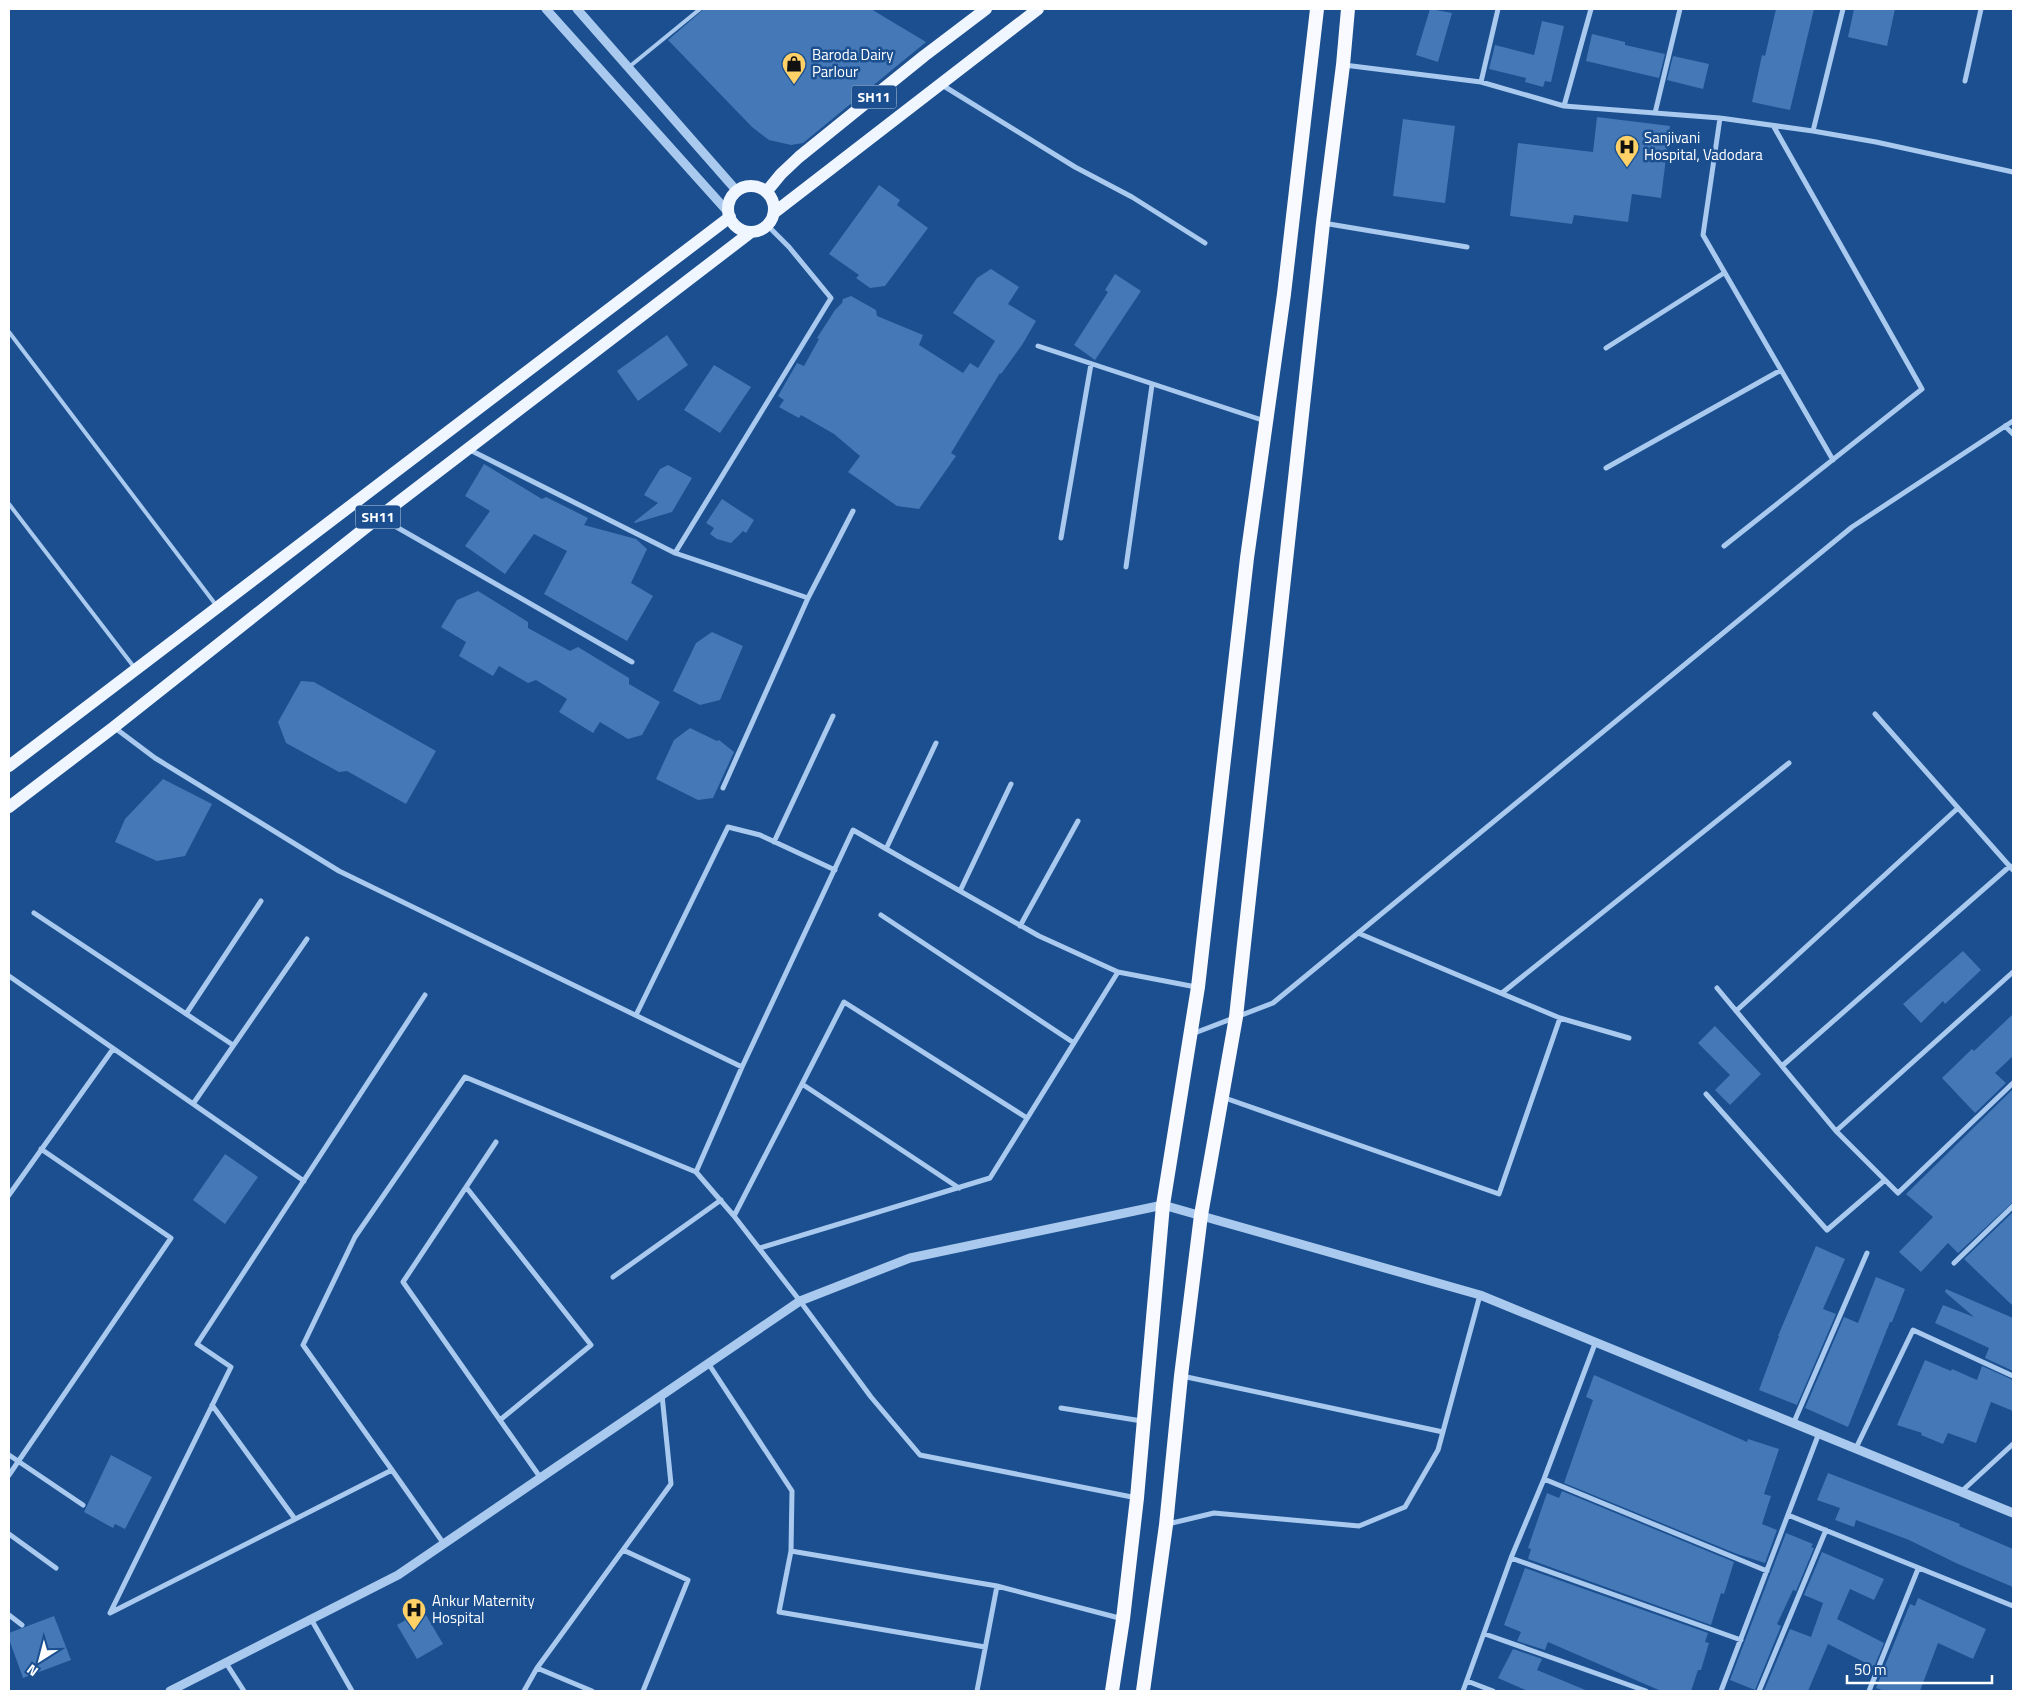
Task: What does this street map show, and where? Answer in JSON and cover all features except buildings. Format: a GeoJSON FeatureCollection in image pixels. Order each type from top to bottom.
{"type":"FeatureCollection","features":[{"type":"Feature","properties":{"kind":"highway"},"geometry":{"type":"LineString","coordinates":[[1112,1691],[1138,1498],[1163,1204],[1192,1034],[1247,558],[1284,294],[1317,9]]}},
{"type":"Feature","properties":{"kind":"highway"},"geometry":{"type":"LineString","coordinates":[[1143,1691],[1166,1525],[1181,1376],[1201,1215],[1236,1017],[1348,9]]}},
{"type":"Feature","properties":{"kind":"main road","name":"SH11"},"geometry":{"type":"LineString","coordinates":[[767,192],[781,174],[799,157],[924,56],[986,9]]}},
{"type":"Feature","properties":{"kind":"main road"},"geometry":{"type":"LineString","coordinates":[[768,225],[775,212],[939,83],[1038,9]]}},
{"type":"Feature","properties":{"kind":"main road"},"geometry":{"type":"LineString","coordinates":[[751,232],[738,228],[729,215],[730,200],[736,190],[742,187],[755,186],[767,192],[772,197],[775,212]]}},
{"type":"Feature","properties":{"kind":"main road","name":"SH11"},"geometry":{"type":"LineString","coordinates":[[9,766],[729,215]]}},
{"type":"Feature","properties":{"kind":"main road","name":"SH11"},"geometry":{"type":"LineString","coordinates":[[9,808],[114,728],[467,448],[751,232],[768,225]]}},
{"type":"Feature","properties":{"kind":"street"},"geometry":{"type":"LineString","coordinates":[[546,9],[729,215]]}},
{"type":"Feature","properties":{"kind":"street"},"geometry":{"type":"LineString","coordinates":[[577,9],[736,190]]}},
{"type":"Feature","properties":{"kind":"street"},"geometry":{"type":"LineString","coordinates":[[1481,82],[1498,9]]}},
{"type":"Feature","properties":{"kind":"street"},"geometry":{"type":"LineString","coordinates":[[1564,106],[1591,9]]}},
{"type":"Feature","properties":{"kind":"street"},"geometry":{"type":"LineString","coordinates":[[1655,113],[1680,9]]}},
{"type":"Feature","properties":{"kind":"street"},"geometry":{"type":"LineString","coordinates":[[1813,131],[1843,9]]}},
{"type":"Feature","properties":{"kind":"street"},"geometry":{"type":"LineString","coordinates":[[1965,81],[1981,9]]}},
{"type":"Feature","properties":{"kind":"street"},"geometry":{"type":"LineString","coordinates":[[1343,65],[1481,82],[1564,106],[1720,118],[1813,131],[1885,144],[2013,172]]}},
{"type":"Feature","properties":{"kind":"street"},"geometry":{"type":"LineString","coordinates":[[939,83],[1075,168],[1132,197],[1205,243]]}},
{"type":"Feature","properties":{"kind":"street"},"geometry":{"type":"LineString","coordinates":[[1720,118],[1703,235],[1833,460]]}},
{"type":"Feature","properties":{"kind":"street"},"geometry":{"type":"LineString","coordinates":[[1724,546],[1922,389],[1774,127]]}},
{"type":"Feature","properties":{"kind":"street"},"geometry":{"type":"LineString","coordinates":[[1323,223],[1467,247]]}},
{"type":"Feature","properties":{"kind":"street"},"geometry":{"type":"LineString","coordinates":[[675,553],[831,298],[789,247],[768,225]]}},
{"type":"Feature","properties":{"kind":"street"},"geometry":{"type":"LineString","coordinates":[[1606,348],[1724,272]]}},
{"type":"Feature","properties":{"kind":"street"},"geometry":{"type":"LineString","coordinates":[[1038,346],[1266,421]]}},
{"type":"Feature","properties":{"kind":"street"},"geometry":{"type":"LineString","coordinates":[[1061,538],[1091,364]]}},
{"type":"Feature","properties":{"kind":"street"},"geometry":{"type":"LineString","coordinates":[[1606,468],[1781,370]]}},
{"type":"Feature","properties":{"kind":"street"},"geometry":{"type":"LineString","coordinates":[[1126,567],[1152,384]]}},
{"type":"Feature","properties":{"kind":"street"},"geometry":{"type":"LineString","coordinates":[[1192,1034],[1273,1003],[1852,527],[2013,420]]}},
{"type":"Feature","properties":{"kind":"street"},"geometry":{"type":"LineString","coordinates":[[2005,426],[2013,434]]}},
{"type":"Feature","properties":{"kind":"street"},"geometry":{"type":"LineString","coordinates":[[467,448],[675,553],[808,598]]}},
{"type":"Feature","properties":{"kind":"street"},"geometry":{"type":"LineString","coordinates":[[723,788],[808,598],[853,511]]}},
{"type":"Feature","properties":{"kind":"street"},"geometry":{"type":"LineString","coordinates":[[379,517],[632,662]]}},
{"type":"Feature","properties":{"kind":"street"},"geometry":{"type":"LineString","coordinates":[[1782,1066],[2011,868],[1875,714]]}},
{"type":"Feature","properties":{"kind":"street"},"geometry":{"type":"LineString","coordinates":[[774,842],[833,716]]}},
{"type":"Feature","properties":{"kind":"street"},"geometry":{"type":"LineString","coordinates":[[114,728],[155,758],[339,871],[742,1067]]}},
{"type":"Feature","properties":{"kind":"street"},"geometry":{"type":"LineString","coordinates":[[886,849],[936,743]]}},
{"type":"Feature","properties":{"kind":"street"},"geometry":{"type":"LineString","coordinates":[[1502,993],[1789,763]]}},
{"type":"Feature","properties":{"kind":"street"},"geometry":{"type":"LineString","coordinates":[[960,891],[1011,784]]}},
{"type":"Feature","properties":{"kind":"street"},"geometry":{"type":"LineString","coordinates":[[1736,1011],[1958,808]]}},
{"type":"Feature","properties":{"kind":"street"},"geometry":{"type":"LineString","coordinates":[[1020,926],[1078,821]]}},
{"type":"Feature","properties":{"kind":"street"},"geometry":{"type":"LineString","coordinates":[[636,1015],[728,827],[760,834],[835,870]]}},
{"type":"Feature","properties":{"kind":"street"},"geometry":{"type":"LineString","coordinates":[[696,1172],[742,1067],[854,830],[1039,936],[1118,972],[1198,987]]}},
{"type":"Feature","properties":{"kind":"street"},"geometry":{"type":"LineString","coordinates":[[186,1014],[261,901]]}},
{"type":"Feature","properties":{"kind":"street"},"geometry":{"type":"LineString","coordinates":[[34,913],[233,1045]]}},
{"type":"Feature","properties":{"kind":"street"},"geometry":{"type":"LineString","coordinates":[[881,915],[1074,1043]]}},
{"type":"Feature","properties":{"kind":"street"},"geometry":{"type":"LineString","coordinates":[[1358,932],[1560,1018],[1629,1038]]}},
{"type":"Feature","properties":{"kind":"street"},"geometry":{"type":"LineString","coordinates":[[193,1104],[307,939]]}},
{"type":"Feature","properties":{"kind":"street"},"geometry":{"type":"LineString","coordinates":[[760,1248],[990,1178],[1118,972]]}},
{"type":"Feature","properties":{"kind":"street"},"geometry":{"type":"LineString","coordinates":[[1836,1131],[2013,972]]}},
{"type":"Feature","properties":{"kind":"street"},"geometry":{"type":"LineString","coordinates":[[9,976],[304,1181]]}},
{"type":"Feature","properties":{"kind":"street"},"geometry":{"type":"LineString","coordinates":[[1717,988],[1836,1131],[1898,1193],[2013,1084]]}},
{"type":"Feature","properties":{"kind":"street"},"geometry":{"type":"LineString","coordinates":[[392,1470],[110,1613],[231,1367],[197,1344],[425,995]]}},
{"type":"Feature","properties":{"kind":"street"},"geometry":{"type":"LineString","coordinates":[[734,1216],[844,1002],[1027,1118]]}},
{"type":"Feature","properties":{"kind":"street"},"geometry":{"type":"LineString","coordinates":[[1222,1096],[1499,1194],[1560,1018]]}},
{"type":"Feature","properties":{"kind":"street"},"geometry":{"type":"LineString","coordinates":[[9,1195],[113,1049]]}},
{"type":"Feature","properties":{"kind":"street"},"geometry":{"type":"LineString","coordinates":[[444,1544],[303,1344],[355,1237],[464,1077],[696,1172],[760,1248],[871,1397],[920,1455],[1138,1498]]}},
{"type":"Feature","properties":{"kind":"street"},"geometry":{"type":"LineString","coordinates":[[802,1084],[959,1188]]}},
{"type":"Feature","properties":{"kind":"street"},"geometry":{"type":"LineString","coordinates":[[1706,1094],[1827,1230],[1885,1180]]}},
{"type":"Feature","properties":{"kind":"street"},"geometry":{"type":"LineString","coordinates":[[496,1142],[403,1282],[540,1477]]}},
{"type":"Feature","properties":{"kind":"street"},"geometry":{"type":"LineString","coordinates":[[9,1474],[171,1238],[41,1149]]}},
{"type":"Feature","properties":{"kind":"street"},"geometry":{"type":"LineString","coordinates":[[466,1187],[591,1345],[500,1420]]}},
{"type":"Feature","properties":{"kind":"street"},"geometry":{"type":"LineString","coordinates":[[613,1277],[721,1200]]}},
{"type":"Feature","properties":{"kind":"street"},"geometry":{"type":"LineString","coordinates":[[173,1691],[398,1575],[800,1301],[910,1258],[1163,1204],[1480,1295],[2013,1512]]}},
{"type":"Feature","properties":{"kind":"street"},"geometry":{"type":"LineString","coordinates":[[1954,1263],[2013,1206]]}},
{"type":"Feature","properties":{"kind":"street"},"geometry":{"type":"LineString","coordinates":[[1794,1422],[1867,1253]]}},
{"type":"Feature","properties":{"kind":"street"},"geometry":{"type":"LineString","coordinates":[[1166,1525],[1214,1512],[1359,1526],[1405,1507],[1438,1450],[1480,1295]]}},
{"type":"Feature","properties":{"kind":"street"},"geometry":{"type":"LineString","coordinates":[[1856,1448],[1913,1330],[2013,1376]]}},
{"type":"Feature","properties":{"kind":"street"},"geometry":{"type":"LineString","coordinates":[[1463,1691],[1511,1558],[1544,1479],[1596,1341]]}},
{"type":"Feature","properties":{"kind":"street"},"geometry":{"type":"LineString","coordinates":[[708,1362],[792,1492],[791,1551],[779,1612],[985,1647]]}},
{"type":"Feature","properties":{"kind":"street"},"geometry":{"type":"LineString","coordinates":[[1181,1376],[1443,1432]]}},
{"type":"Feature","properties":{"kind":"street"},"geometry":{"type":"LineString","coordinates":[[524,1691],[537,1668],[671,1484],[662,1394]]}},
{"type":"Feature","properties":{"kind":"street"},"geometry":{"type":"LineString","coordinates":[[212,1405],[295,1519]]}},
{"type":"Feature","properties":{"kind":"street"},"geometry":{"type":"LineString","coordinates":[[1061,1408],[1144,1421]]}},
{"type":"Feature","properties":{"kind":"street"},"geometry":{"type":"LineString","coordinates":[[1721,1691],[1819,1433]]}},
{"type":"Feature","properties":{"kind":"street"},"geometry":{"type":"LineString","coordinates":[[1962,1490],[2013,1444]]}},
{"type":"Feature","properties":{"kind":"street"},"geometry":{"type":"LineString","coordinates":[[9,1455],[83,1505]]}},
{"type":"Feature","properties":{"kind":"street"},"geometry":{"type":"LineString","coordinates":[[1544,1479],[1767,1571]]}},
{"type":"Feature","properties":{"kind":"street"},"geometry":{"type":"LineString","coordinates":[[1788,1515],[2013,1606]]}},
{"type":"Feature","properties":{"kind":"street"},"geometry":{"type":"LineString","coordinates":[[1759,1691],[1826,1530]]}},
{"type":"Feature","properties":{"kind":"street"},"geometry":{"type":"LineString","coordinates":[[9,1534],[56,1568]]}},
{"type":"Feature","properties":{"kind":"street"},"geometry":{"type":"LineString","coordinates":[[623,1550],[688,1580],[643,1691]]}},
{"type":"Feature","properties":{"kind":"street"},"geometry":{"type":"LineString","coordinates":[[791,1551],[996,1586],[1123,1619]]}},
{"type":"Feature","properties":{"kind":"street"},"geometry":{"type":"LineString","coordinates":[[1511,1558],[1740,1640]]}},
{"type":"Feature","properties":{"kind":"street"},"geometry":{"type":"LineString","coordinates":[[1870,1691],[1918,1569]]}},
{"type":"Feature","properties":{"kind":"street"},"geometry":{"type":"LineString","coordinates":[[977,1691],[996,1586]]}},
{"type":"Feature","properties":{"kind":"street"},"geometry":{"type":"LineString","coordinates":[[9,1615],[22,1624]]}},
{"type":"Feature","properties":{"kind":"street"},"geometry":{"type":"LineString","coordinates":[[312,1619],[352,1691]]}},
{"type":"Feature","properties":{"kind":"street"},"geometry":{"type":"LineString","coordinates":[[1485,1634],[1646,1691]]}},
{"type":"Feature","properties":{"kind":"street"},"geometry":{"type":"LineString","coordinates":[[226,1663],[244,1691]]}},
{"type":"Feature","properties":{"kind":"street"},"geometry":{"type":"LineString","coordinates":[[537,1668],[592,1691]]}},
{"type":"Feature","properties":{"kind":"street"},"geometry":{"type":"LineString","coordinates":[[1467,1681],[1493,1691]]}},
{"type":"Feature","properties":{"kind":"lane"},"geometry":{"type":"LineString","coordinates":[[629,67],[700,9]]}},
{"type":"Feature","properties":{"kind":"lane"},"geometry":{"type":"LineString","coordinates":[[9,332],[217,607]]}},
{"type":"Feature","properties":{"kind":"lane"},"geometry":{"type":"LineString","coordinates":[[9,504],[136,669]]}},
{"type":"Feature","properties":{"kind":"place","name":"Baroda Dairy Parlour"},"geometry":{"type":"Point","coordinates":[794,85]}},
{"type":"Feature","properties":{"kind":"place","name":"Sanjivani Hospital, Vadodara"},"geometry":{"type":"Point","coordinates":[1627,168]}},
{"type":"Feature","properties":{"kind":"place","name":"Ankur Maternity Hospital"},"geometry":{"type":"Point","coordinates":[414,1631]}}]}
